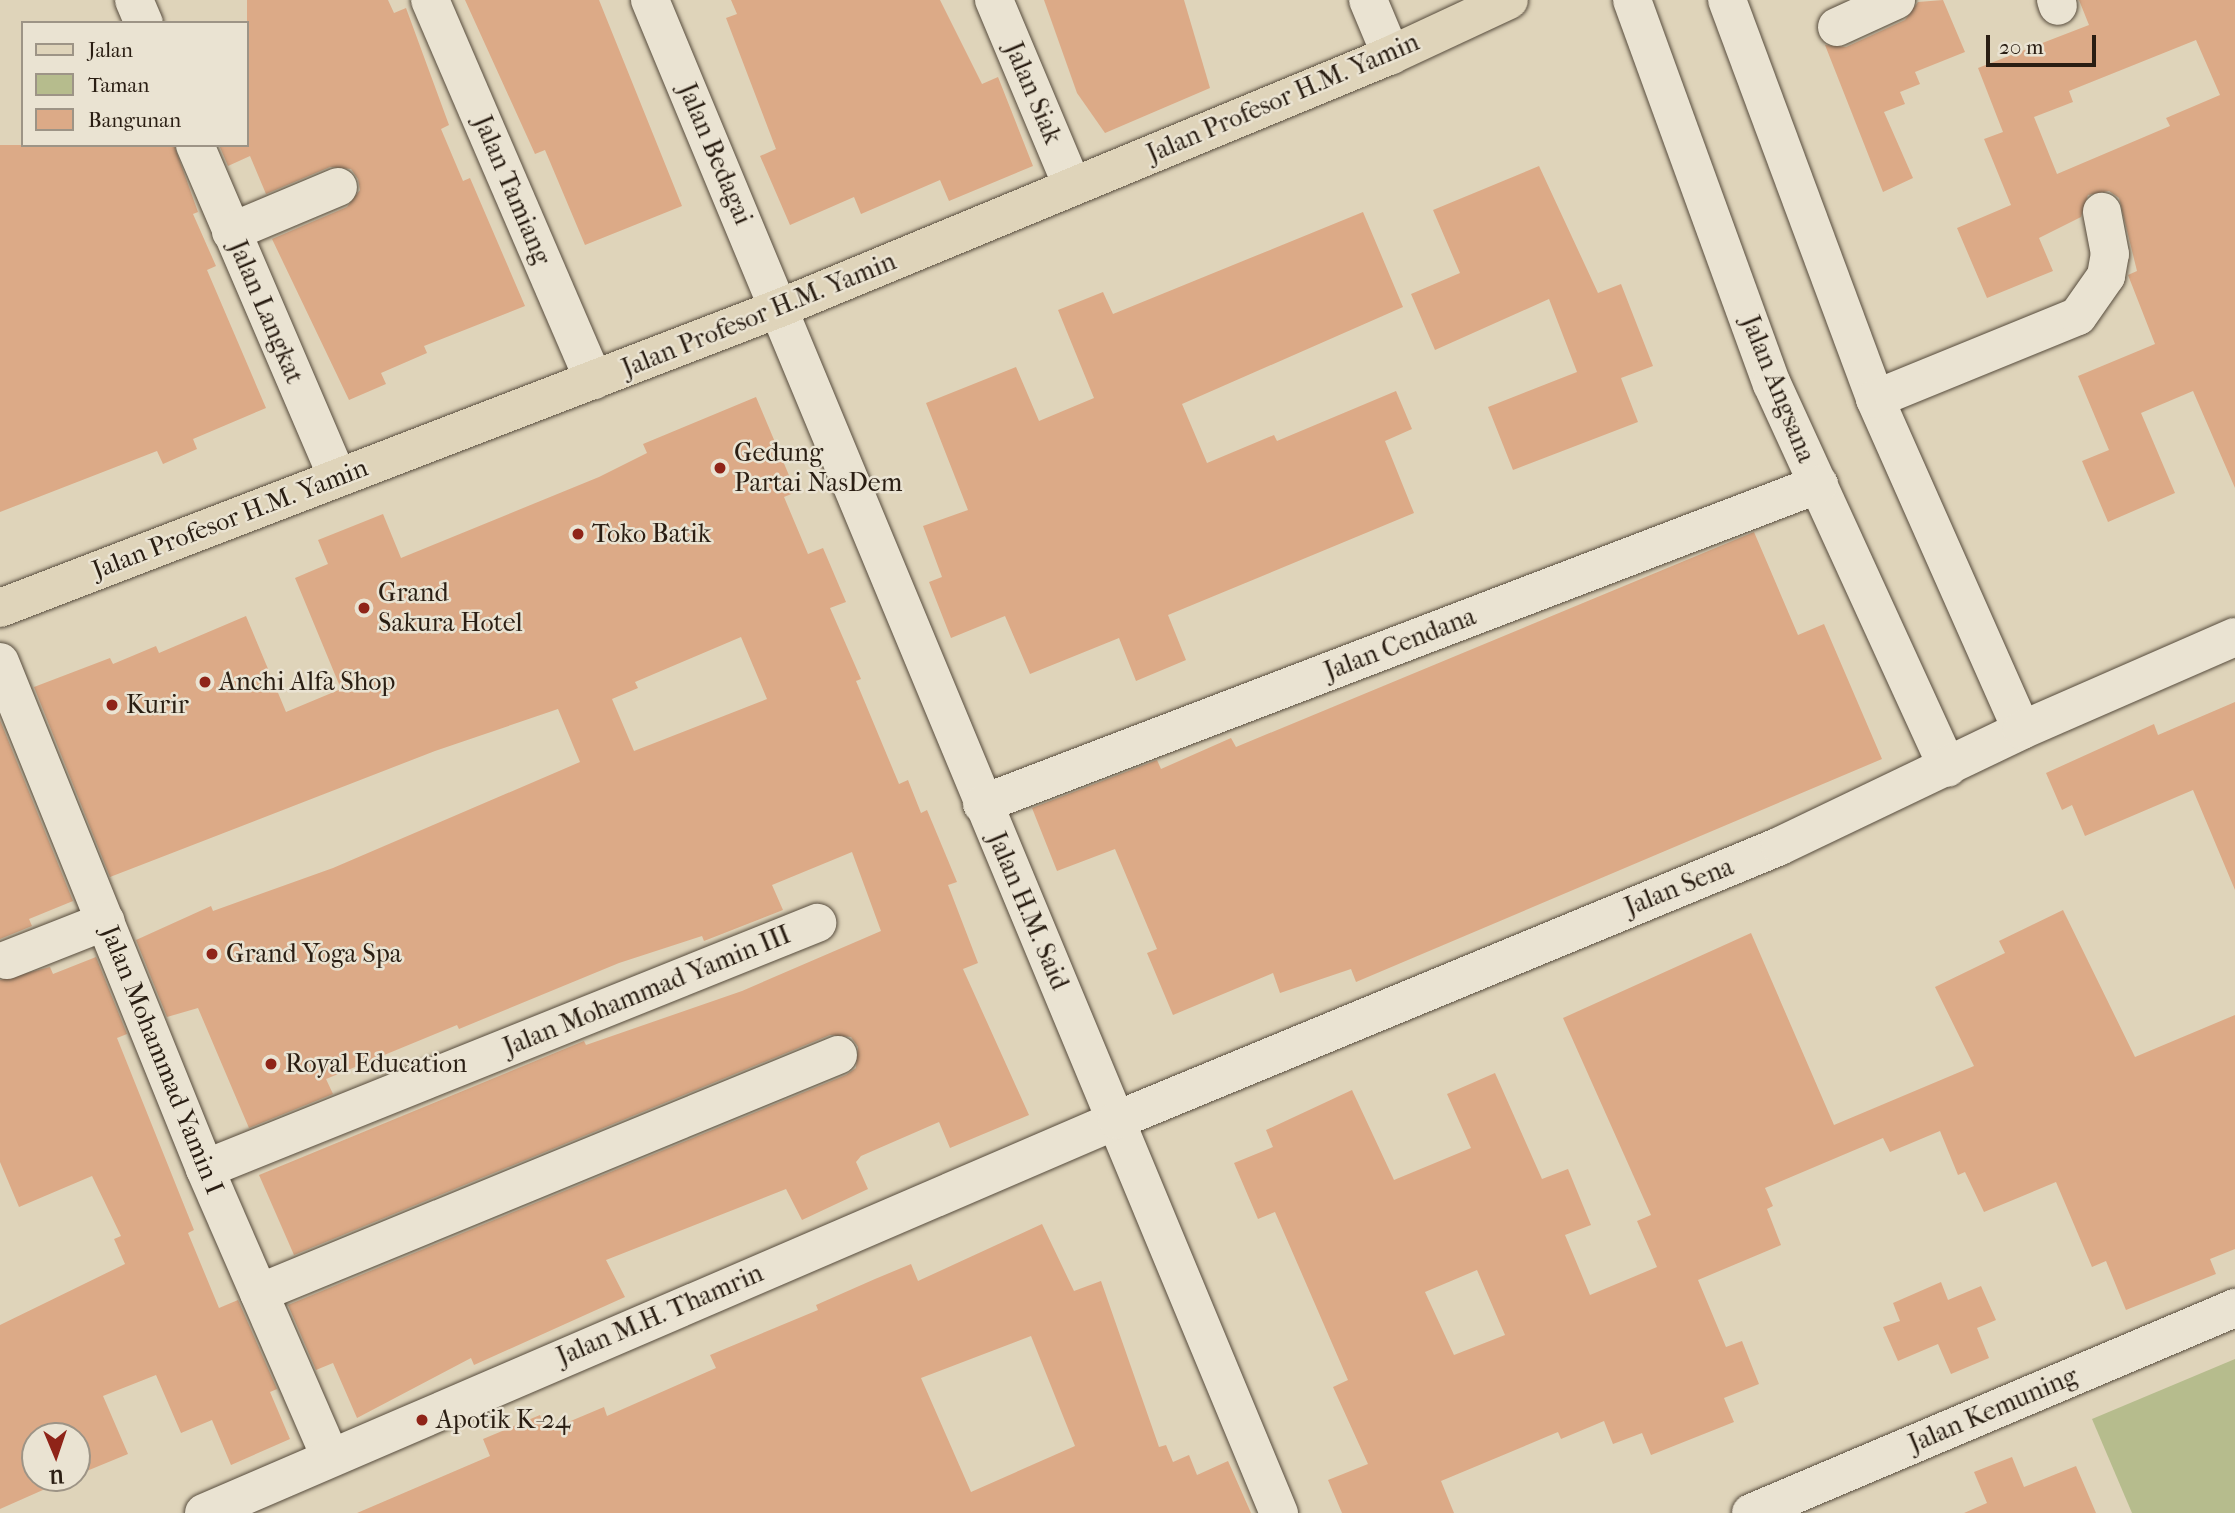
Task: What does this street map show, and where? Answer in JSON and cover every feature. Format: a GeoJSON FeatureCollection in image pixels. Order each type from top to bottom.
{"type":"FeatureCollection","features":[{"type":"Feature","properties":{"kind":"main road","name":"Jalan Profesor H.M. Yamin"},"geometry":{"type":"LineString","coordinates":[[0,608],[780,308],[1391,55],[1509,0]]}},
{"type":"Feature","properties":{"kind":"street"},"geometry":{"type":"LineString","coordinates":[[134,0],[143,21]]}},
{"type":"Feature","properties":{"kind":"street","name":"Jalan Tamiang"},"geometry":{"type":"LineString","coordinates":[[430,0],[594,380]]}},
{"type":"Feature","properties":{"kind":"street","name":"Jalan Bedagai"},"geometry":{"type":"LineString","coordinates":[[650,0],[780,308]]}},
{"type":"Feature","properties":{"kind":"street","name":"Jalan Siak"},"geometry":{"type":"LineString","coordinates":[[994,0],[1072,187]]}},
{"type":"Feature","properties":{"kind":"street"},"geometry":{"type":"LineString","coordinates":[[1368,0],[1391,55]]}},
{"type":"Feature","properties":{"kind":"street"},"geometry":{"type":"LineString","coordinates":[[1727,0],[1875,399],[2022,730]]}},
{"type":"Feature","properties":{"kind":"street"},"geometry":{"type":"LineString","coordinates":[[1837,27],[1896,0]]}},
{"type":"Feature","properties":{"kind":"street","name":"Jalan Angsana"},"geometry":{"type":"LineString","coordinates":[[1634,5],[1772,384],[1948,768]]}},
{"type":"Feature","properties":{"kind":"street","name":"Jalan Langkat"},"geometry":{"type":"LineString","coordinates":[[196,147],[338,478]]}},
{"type":"Feature","properties":{"kind":"street"},"geometry":{"type":"LineString","coordinates":[[232,232],[338,187]]}},
{"type":"Feature","properties":{"kind":"street"},"geometry":{"type":"LineString","coordinates":[[1875,399],[2078,316],[2106,276],[2110,254],[2102,212]]}},
{"type":"Feature","properties":{"kind":"street","name":"Jalan H.M. Said"},"geometry":{"type":"LineString","coordinates":[[780,308],[982,804],[1279,1513]]}},
{"type":"Feature","properties":{"kind":"street","name":"Jalan Cendana"},"geometry":{"type":"LineString","coordinates":[[982,804],[1819,484]]}},
{"type":"Feature","properties":{"kind":"street","name":"Jalan Sena"},"geometry":{"type":"LineString","coordinates":[[1116,1120],[1780,846],[1948,768],[2022,730],[2235,637]]}},
{"type":"Feature","properties":{"kind":"street","name":"Jalan Mohammad Yamin I"},"geometry":{"type":"LineString","coordinates":[[0,662],[205,1169],[330,1456]]}},
{"type":"Feature","properties":{"kind":"street"},"geometry":{"type":"LineString","coordinates":[[7,960],[106,921]]}},
{"type":"Feature","properties":{"kind":"street","name":"Jalan Mohammad Yamin III"},"geometry":{"type":"LineString","coordinates":[[205,1169],[817,923]]}},
{"type":"Feature","properties":{"kind":"street"},"geometry":{"type":"LineString","coordinates":[[259,1293],[838,1055]]}},
{"type":"Feature","properties":{"kind":"street","name":"Jalan M.H. Thamrin"},"geometry":{"type":"LineString","coordinates":[[223,1509],[330,1456],[1116,1120]]}},
{"type":"Feature","properties":{"kind":"street","name":"Jalan Kemuning"},"geometry":{"type":"LineString","coordinates":[[1751,1513],[2235,1307]]}},
{"type":"Feature","properties":{"kind":"green space"},"geometry":{"type":"Polygon","coordinates":[[[2235,1359],[2235,1513],[2132,1513],[2092,1419],[2235,1359]]]}},
{"type":"Feature","properties":{"kind":"building"},"geometry":{"type":"Polygon","coordinates":[[[247,0],[388,0],[394,13],[406,8],[449,125],[441,129],[463,181],[470,178],[525,306],[424,346],[427,353],[381,373],[386,384],[349,400],[272,239],[347,207],[360,190],[358,179],[351,169],[330,167],[266,194],[250,156],[228,166],[220,147],[248,147],[247,0]]]}},
{"type":"Feature","properties":{"kind":"building"},"geometry":{"type":"Polygon","coordinates":[[[465,0],[599,0],[682,206],[585,245],[545,150],[535,154],[465,0]]]}},
{"type":"Feature","properties":{"kind":"building"},"geometry":{"type":"Polygon","coordinates":[[[731,0],[940,0],[982,84],[998,77],[1033,166],[949,201],[940,180],[861,214],[854,197],[790,225],[760,156],[776,149],[726,18],[737,14],[731,0]]]}},
{"type":"Feature","properties":{"kind":"building"},"geometry":{"type":"Polygon","coordinates":[[[1044,0],[1184,0],[1210,88],[1105,133],[1077,93],[1044,0]]]}},
{"type":"Feature","properties":{"kind":"building"},"geometry":{"type":"Polygon","coordinates":[[[1943,0],[1965,52],[1915,72],[1920,84],[1900,92],[1905,104],[1884,112],[1913,178],[1883,192],[1825,45],[1846,47],[1905,20],[1918,2],[1943,0]]]}},
{"type":"Feature","properties":{"kind":"building"},"geometry":{"type":"Polygon","coordinates":[[[2079,0],[2235,0],[2235,488],[2193,391],[2141,413],[2175,493],[2108,522],[2082,461],[2109,450],[2078,376],[2155,344],[2128,275],[2137,271],[2119,198],[2109,191],[2088,195],[2081,217],[2039,238],[2053,271],[1987,298],[1957,228],[2011,205],[1984,139],[2003,132],[1978,68],[2089,25],[2079,0]],[[2196,40],[2069,91],[2073,102],[2034,117],[2057,174],[2170,126],[2166,118],[2220,95],[2196,40]]]}},
{"type":"Feature","properties":{"kind":"building"},"geometry":{"type":"Polygon","coordinates":[[[0,145],[175,147],[198,212],[193,214],[216,266],[207,270],[266,408],[193,439],[197,449],[163,464],[157,451],[0,512],[0,145]]]}},
{"type":"Feature","properties":{"kind":"building"},"geometry":{"type":"Polygon","coordinates":[[[1539,166],[1598,293],[1621,284],[1653,366],[1621,378],[1638,422],[1513,470],[1488,407],[1577,372],[1549,299],[1435,350],[1411,294],[1460,273],[1433,210],[1539,166]]]}},
{"type":"Feature","properties":{"kind":"building"},"geometry":{"type":"Polygon","coordinates":[[[1363,212],[1403,307],[1182,404],[1207,463],[1274,435],[1277,441],[1396,391],[1412,429],[1385,441],[1414,513],[1168,615],[1186,660],[1136,681],[1119,638],[1030,674],[1005,616],[951,638],[929,582],[942,577],[923,526],[968,510],[926,403],[1016,367],[1039,421],[1094,398],[1058,310],[1103,292],[1113,314],[1363,212]]]}},
{"type":"Feature","properties":{"kind":"building"},"geometry":{"type":"Polygon","coordinates":[[[756,397],[796,492],[784,497],[808,554],[823,548],[846,602],[830,608],[861,679],[856,681],[899,784],[908,780],[921,813],[927,810],[957,882],[948,885],[978,963],[963,969],[1029,1115],[950,1148],[939,1122],[861,1156],[856,1162],[868,1189],[802,1220],[786,1189],[606,1260],[625,1297],[474,1365],[471,1358],[357,1418],[333,1363],[316,1370],[288,1305],[846,1075],[856,1068],[858,1047],[851,1037],[830,1035],[294,1255],[259,1175],[584,1041],[586,1045],[742,991],[881,931],[852,852],[772,885],[783,910],[704,941],[702,936],[619,963],[459,1029],[457,1025],[326,1079],[333,1094],[249,1128],[198,1008],[167,1017],[136,940],[211,906],[213,911],[333,868],[580,762],[558,709],[435,751],[110,877],[34,687],[110,658],[113,664],[156,646],[159,653],[246,616],[286,712],[341,689],[295,578],[328,564],[318,540],[383,514],[401,558],[599,477],[647,453],[643,444],[756,397]],[[741,637],[635,682],[638,688],[612,699],[634,751],[767,699],[741,637]]]}},
{"type":"Feature","properties":{"kind":"building"},"geometry":{"type":"Polygon","coordinates":[[[1754,532],[1798,635],[1824,624],[1882,759],[1356,982],[1351,969],[1280,993],[1273,973],[1173,1015],[1147,953],[1157,949],[1115,849],[1057,871],[1032,808],[1157,760],[1161,769],[1231,738],[1236,747],[1754,532]]]}},
{"type":"Feature","properties":{"kind":"building"},"geometry":{"type":"Polygon","coordinates":[[[2235,702],[2235,890],[2193,790],[2085,836],[2072,805],[2062,810],[2046,773],[2154,724],[2158,735],[2235,702]]]}},
{"type":"Feature","properties":{"kind":"building"},"geometry":{"type":"Polygon","coordinates":[[[0,720],[73,901],[29,919],[32,926],[0,939],[0,720]]]}},
{"type":"Feature","properties":{"kind":"building"},"geometry":{"type":"Polygon","coordinates":[[[2063,910],[2135,1057],[2235,1015],[2235,1249],[2210,1259],[2216,1274],[2126,1310],[2106,1261],[2092,1267],[2056,1182],[1984,1212],[1965,1172],[1958,1175],[1940,1131],[1890,1152],[1883,1138],[1765,1188],[1773,1206],[1767,1209],[1781,1245],[1698,1280],[1726,1347],[1742,1341],[1759,1384],[1724,1398],[1734,1422],[1651,1455],[1642,1433],[1613,1444],[1604,1421],[1561,1439],[1558,1432],[1441,1481],[1454,1513],[1342,1513],[1328,1480],[1368,1464],[1333,1387],[1348,1380],[1275,1212],[1258,1219],[1234,1163],[1273,1147],[1266,1130],[1352,1090],[1394,1180],[1471,1148],[1447,1094],[1495,1073],[1542,1179],[1568,1169],[1591,1225],[1565,1235],[1590,1295],[1657,1267],[1637,1221],[1651,1215],[1563,1018],[1751,933],[1834,1125],[1974,1066],[1935,987],[2005,953],[1999,941],[2063,910]],[[1477,1270],[1425,1292],[1454,1355],[1505,1335],[1477,1270]]]}},
{"type":"Feature","properties":{"kind":"building"},"geometry":{"type":"Polygon","coordinates":[[[96,957],[127,1034],[117,1038],[194,1230],[188,1233],[219,1308],[238,1300],[277,1389],[270,1392],[290,1439],[231,1465],[212,1420],[181,1433],[156,1375],[103,1396],[128,1454],[91,1469],[91,1422],[21,1422],[21,1492],[38,1492],[0,1509],[0,1325],[125,1264],[114,1239],[121,1236],[92,1176],[19,1207],[0,1162],[0,980],[50,967],[53,974],[96,957]]]}},
{"type":"Feature","properties":{"kind":"building"},"geometry":{"type":"Polygon","coordinates":[[[1042,1224],[1074,1291],[1101,1281],[1159,1447],[1166,1445],[1173,1462],[1189,1455],[1197,1475],[1228,1461],[1251,1513],[357,1513],[490,1456],[483,1439],[540,1415],[547,1431],[604,1407],[607,1416],[716,1368],[710,1355],[818,1310],[816,1305],[875,1279],[911,1264],[918,1281],[1042,1224]],[[1031,1336],[921,1378],[971,1492],[1075,1446],[1031,1336]]]}},
{"type":"Feature","properties":{"kind":"building"},"geometry":{"type":"Polygon","coordinates":[[[1941,1282],[1948,1300],[1981,1286],[1996,1320],[1977,1328],[1989,1358],[1951,1374],[1938,1344],[1898,1361],[1883,1327],[1900,1321],[1893,1303],[1941,1282]]]}},
{"type":"Feature","properties":{"kind":"building"},"geometry":{"type":"Polygon","coordinates":[[[2012,1457],[2024,1487],[2076,1466],[2096,1513],[1964,1513],[1987,1503],[1974,1472],[2012,1457]]]}},
{"type":"Feature","properties":{"kind":"place","name":"Gedung Partai NasDem"},"geometry":{"type":"Point","coordinates":[720,468]}},
{"type":"Feature","properties":{"kind":"place","name":"Toko Batik"},"geometry":{"type":"Point","coordinates":[578,534]}},
{"type":"Feature","properties":{"kind":"place","name":"Grand Sakura Hotel"},"geometry":{"type":"Point","coordinates":[364,608]}},
{"type":"Feature","properties":{"kind":"place","name":"Anchi Alfa Shop"},"geometry":{"type":"Point","coordinates":[205,682]}},
{"type":"Feature","properties":{"kind":"place","name":"Kurir"},"geometry":{"type":"Point","coordinates":[112,705]}},
{"type":"Feature","properties":{"kind":"place","name":"Grand Yoga Spa"},"geometry":{"type":"Point","coordinates":[212,954]}},
{"type":"Feature","properties":{"kind":"place","name":"Royal Education"},"geometry":{"type":"Point","coordinates":[271,1064]}},
{"type":"Feature","properties":{"kind":"place","name":"Apotik K-24"},"geometry":{"type":"Point","coordinates":[422,1420]}}]}
